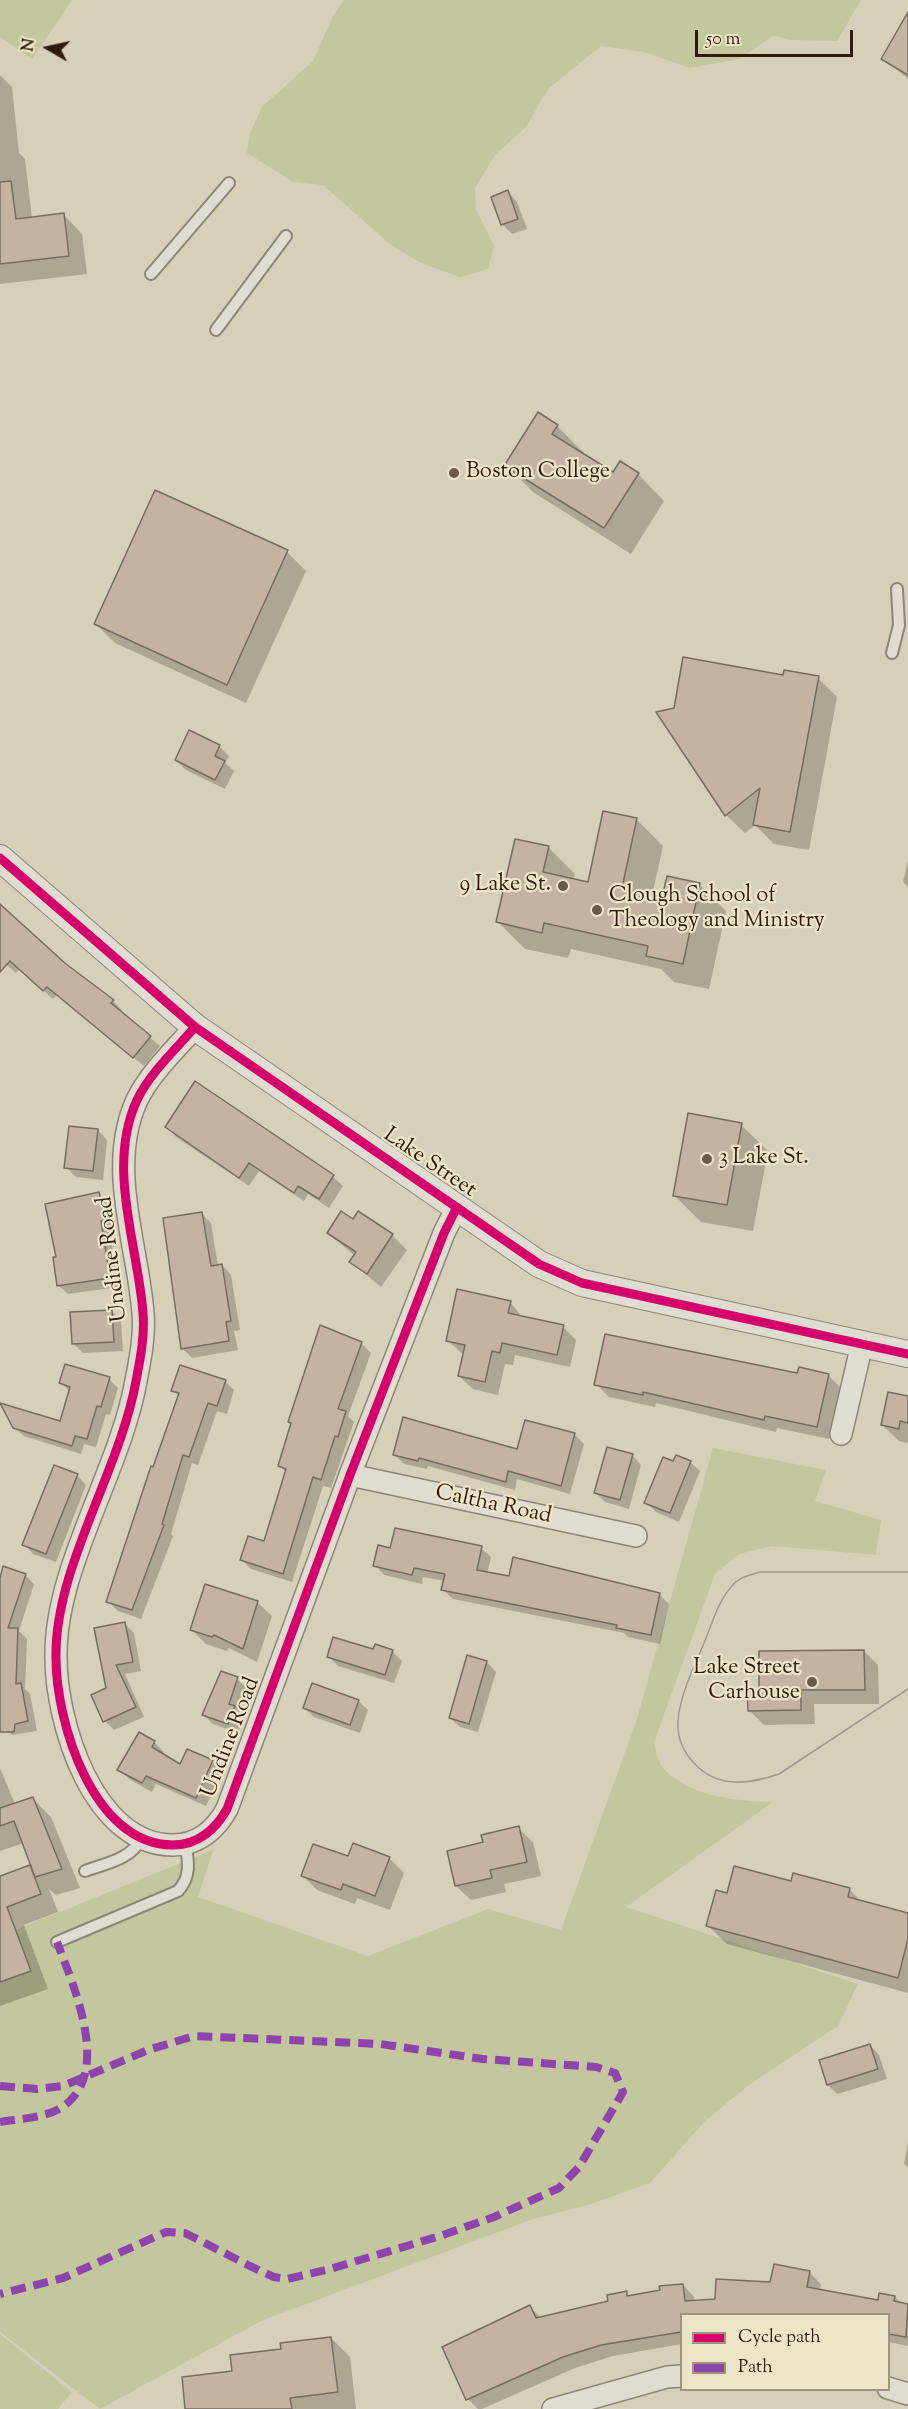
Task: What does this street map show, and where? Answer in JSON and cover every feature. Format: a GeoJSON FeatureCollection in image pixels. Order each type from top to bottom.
{"type":"FeatureCollection","features":[{"type":"Feature","properties":{"kind":"street","name":"Lake Street"},"geometry":{"type":"LineString","coordinates":[[0,858],[195,1027],[539,1264],[582,1283],[908,1354]]}},
{"type":"Feature","properties":{"kind":"street","name":"Undine Road"},"geometry":{"type":"LineString","coordinates":[[195,1027],[149,1080],[137,1100],[129,1123],[124,1169],[143,1315],[141,1352],[136,1385],[118,1448],[64,1597],[56,1641],[56,1670],[60,1703],[68,1736],[80,1766],[106,1808],[122,1825],[142,1838],[160,1844],[185,1844],[213,1829],[227,1809],[350,1475],[444,1233],[457,1207]]}},
{"type":"Feature","properties":{"kind":"street"},"geometry":{"type":"LineString","coordinates":[[841,1434],[862,1344]]}},
{"type":"Feature","properties":{"kind":"street","name":"Caltha Road"},"geometry":{"type":"LineString","coordinates":[[350,1475],[636,1536]]}},
{"type":"Feature","properties":{"kind":"street"},"geometry":{"type":"LineString","coordinates":[[553,2409],[667,2377],[680,2376]]}},
{"type":"Feature","properties":{"kind":"street"},"geometry":{"type":"LineString","coordinates":[[890,2389],[908,2394]]}},
{"type":"Feature","properties":{"kind":"lane"},"geometry":{"type":"LineString","coordinates":[[151,274],[229,183]]}},
{"type":"Feature","properties":{"kind":"lane"},"geometry":{"type":"LineString","coordinates":[[216,330],[286,236]]}},
{"type":"Feature","properties":{"kind":"lane"},"geometry":{"type":"LineString","coordinates":[[892,653],[899,624],[897,589]]}},
{"type":"Feature","properties":{"kind":"lane"},"geometry":{"type":"LineString","coordinates":[[85,1871],[125,1857],[136,1848],[142,1838]]}},
{"type":"Feature","properties":{"kind":"lane"},"geometry":{"type":"LineString","coordinates":[[57,1942],[178,1891],[185,1881],[188,1868],[185,1844]]}},
{"type":"Feature","properties":{"kind":"green space"},"geometry":{"type":"Polygon","coordinates":[[[0,0],[72,0],[32,59],[0,37],[0,0]]]}},
{"type":"Feature","properties":{"kind":"green space"},"geometry":{"type":"Polygon","coordinates":[[[344,0],[861,0],[837,41],[792,40],[773,36],[739,59],[690,68],[644,52],[601,46],[548,89],[526,127],[495,155],[475,188],[476,209],[494,246],[488,269],[460,277],[421,263],[391,245],[323,185],[293,182],[247,153],[250,133],[262,107],[313,61],[333,16],[344,0]]]}},
{"type":"Feature","properties":{"kind":"green space"},"geometry":{"type":"Polygon","coordinates":[[[713,1448],[826,1470],[815,1501],[881,1520],[876,1555],[772,1546],[739,1554],[715,1574],[654,1742],[656,1752],[663,1768],[674,1778],[700,1791],[714,1796],[773,1802],[626,1907],[858,1984],[838,2026],[749,2085],[704,2122],[650,2183],[588,2205],[533,2219],[261,2321],[100,2409],[0,2332],[0,1936],[213,1850],[198,1897],[368,1956],[488,1909],[561,1930],[637,1719],[713,1448]]]}},
{"type":"Feature","properties":{"kind":"green space"},"geometry":{"type":"Polygon","coordinates":[[[0,2334],[72,2392],[58,2409],[0,2409],[0,2334]]]}},
{"type":"Feature","properties":{"kind":"building"},"geometry":{"type":"Polygon","coordinates":[[[908,12],[908,75],[881,59],[908,12]]]}},
{"type":"Feature","properties":{"kind":"building"},"geometry":{"type":"Polygon","coordinates":[[[11,181],[16,219],[64,213],[69,256],[0,264],[0,182],[11,181]]]}},
{"type":"Feature","properties":{"kind":"building"},"geometry":{"type":"Polygon","coordinates":[[[508,190],[518,219],[501,225],[491,197],[508,190]]]}},
{"type":"Feature","properties":{"kind":"building"},"geometry":{"type":"Polygon","coordinates":[[[538,412],[558,425],[552,434],[613,472],[620,461],[639,473],[604,528],[504,466],[538,412]]]}},
{"type":"Feature","properties":{"kind":"building"},"geometry":{"type":"Polygon","coordinates":[[[155,490],[288,550],[227,685],[94,624],[155,490]]]}},
{"type":"Feature","properties":{"kind":"building"},"geometry":{"type":"Polygon","coordinates":[[[683,657],[783,675],[784,670],[819,676],[790,832],[753,825],[760,788],[725,816],[656,712],[674,708],[683,657]]]}},
{"type":"Feature","properties":{"kind":"building"},"geometry":{"type":"Polygon","coordinates":[[[189,730],[220,745],[215,756],[225,761],[215,780],[175,760],[189,730]]]}},
{"type":"Feature","properties":{"kind":"building","name":"9 Lake St."},"geometry":{"type":"Polygon","coordinates":[[[603,811],[637,818],[622,888],[662,897],[667,876],[700,883],[683,964],[646,956],[648,946],[544,923],[542,933],[496,922],[515,839],[549,846],[543,872],[588,882],[603,811]]]}},
{"type":"Feature","properties":{"kind":"building"},"geometry":{"type":"Polygon","coordinates":[[[0,904],[66,964],[114,1000],[111,1003],[151,1036],[133,1058],[47,987],[43,991],[10,961],[0,972],[0,904]]]}},
{"type":"Feature","properties":{"kind":"building"},"geometry":{"type":"Polygon","coordinates":[[[195,1081],[334,1175],[319,1199],[298,1186],[294,1193],[249,1163],[239,1178],[165,1127],[195,1081]]]}},
{"type":"Feature","properties":{"kind":"building","name":"3 Lake St."},"geometry":{"type":"Polygon","coordinates":[[[688,1113],[742,1123],[727,1205],[673,1196],[688,1113]]]}},
{"type":"Feature","properties":{"kind":"building"},"geometry":{"type":"Polygon","coordinates":[[[69,1126],[98,1129],[93,1171],[64,1168],[69,1126]]]}},
{"type":"Feature","properties":{"kind":"building"},"geometry":{"type":"Polygon","coordinates":[[[99,1192],[105,1220],[101,1221],[110,1278],[57,1286],[53,1257],[56,1257],[45,1204],[99,1192]]]}},
{"type":"Feature","properties":{"kind":"building"},"geometry":{"type":"Polygon","coordinates":[[[341,1211],[353,1219],[358,1211],[393,1234],[367,1274],[349,1262],[356,1252],[327,1233],[341,1211]]]}},
{"type":"Feature","properties":{"kind":"building"},"geometry":{"type":"Polygon","coordinates":[[[202,1212],[211,1266],[222,1264],[231,1321],[226,1322],[229,1341],[181,1349],[163,1218],[202,1212]]]}},
{"type":"Feature","properties":{"kind":"building"},"geometry":{"type":"Polygon","coordinates":[[[457,1289],[511,1301],[508,1313],[564,1325],[557,1355],[502,1343],[500,1353],[492,1351],[485,1382],[458,1376],[465,1345],[446,1341],[457,1289]]]}},
{"type":"Feature","properties":{"kind":"building"},"geometry":{"type":"Polygon","coordinates":[[[112,1310],[114,1342],[72,1344],[70,1312],[112,1310]]]}},
{"type":"Feature","properties":{"kind":"building"},"geometry":{"type":"Polygon","coordinates":[[[320,1325],[362,1342],[338,1409],[346,1411],[338,1437],[335,1436],[321,1480],[313,1477],[283,1574],[240,1560],[248,1536],[264,1541],[286,1469],[278,1466],[291,1423],[288,1422],[320,1325]]]}},
{"type":"Feature","properties":{"kind":"building"},"geometry":{"type":"Polygon","coordinates":[[[605,1334],[797,1373],[799,1367],[829,1374],[817,1427],[765,1416],[764,1420],[643,1392],[643,1395],[594,1385],[605,1334]]]}},
{"type":"Feature","properties":{"kind":"building"},"geometry":{"type":"Polygon","coordinates":[[[65,1364],[110,1377],[101,1407],[97,1406],[87,1439],[75,1436],[72,1446],[13,1428],[0,1403],[60,1421],[70,1387],[59,1383],[65,1364]]]}},
{"type":"Feature","properties":{"kind":"building"},"geometry":{"type":"Polygon","coordinates":[[[180,1365],[226,1380],[217,1406],[208,1403],[189,1457],[183,1455],[162,1524],[164,1525],[132,1610],[106,1602],[151,1466],[153,1467],[179,1393],[171,1391],[180,1365]]]}},
{"type":"Feature","properties":{"kind":"building"},"geometry":{"type":"Polygon","coordinates":[[[888,1392],[908,1396],[908,1423],[900,1421],[899,1429],[881,1425],[888,1392]]]}},
{"type":"Feature","properties":{"kind":"building"},"geometry":{"type":"Polygon","coordinates":[[[403,1417],[517,1449],[525,1420],[575,1433],[561,1486],[508,1471],[506,1482],[419,1458],[418,1461],[393,1455],[403,1417]]]}},
{"type":"Feature","properties":{"kind":"building"},"geometry":{"type":"Polygon","coordinates":[[[607,1447],[633,1454],[620,1500],[594,1493],[607,1447]]]}},
{"type":"Feature","properties":{"kind":"building"},"geometry":{"type":"Polygon","coordinates":[[[676,1455],[691,1461],[670,1513],[644,1503],[663,1457],[673,1461],[676,1455]]]}},
{"type":"Feature","properties":{"kind":"building"},"geometry":{"type":"Polygon","coordinates":[[[54,1465],[78,1474],[46,1554],[22,1545],[54,1465]]]}},
{"type":"Feature","properties":{"kind":"building"},"geometry":{"type":"Polygon","coordinates":[[[395,1528],[482,1546],[477,1570],[509,1576],[513,1557],[660,1593],[651,1635],[616,1628],[617,1625],[441,1590],[445,1574],[414,1568],[412,1575],[373,1566],[378,1545],[390,1548],[395,1528]]]}},
{"type":"Feature","properties":{"kind":"building"},"geometry":{"type":"Polygon","coordinates":[[[3,1566],[26,1574],[8,1628],[18,1628],[16,1684],[21,1683],[28,1721],[15,1724],[14,1732],[0,1732],[0,1578],[3,1566]]]}},
{"type":"Feature","properties":{"kind":"building"},"geometry":{"type":"Polygon","coordinates":[[[205,1584],[258,1601],[243,1649],[214,1635],[212,1637],[190,1630],[205,1584]]]}},
{"type":"Feature","properties":{"kind":"building"},"geometry":{"type":"Polygon","coordinates":[[[125,1622],[133,1662],[116,1665],[136,1707],[103,1722],[91,1695],[106,1688],[94,1628],[125,1622]]]}},
{"type":"Feature","properties":{"kind":"building"},"geometry":{"type":"Polygon","coordinates":[[[333,1637],[373,1649],[375,1644],[393,1650],[385,1675],[327,1657],[333,1637]]]}},
{"type":"Feature","properties":{"kind":"building","name":"Lake Street Carhouse"},"geometry":{"type":"Polygon","coordinates":[[[864,1650],[865,1690],[801,1690],[801,1710],[748,1711],[747,1690],[759,1690],[759,1651],[864,1650]]]}},
{"type":"Feature","properties":{"kind":"building"},"geometry":{"type":"Polygon","coordinates":[[[467,1655],[487,1661],[469,1724],[449,1718],[467,1655]]]}},
{"type":"Feature","properties":{"kind":"building"},"geometry":{"type":"Polygon","coordinates":[[[221,1671],[238,1677],[229,1704],[235,1706],[228,1724],[202,1715],[221,1671]]]}},
{"type":"Feature","properties":{"kind":"building"},"geometry":{"type":"Polygon","coordinates":[[[312,1683],[359,1700],[350,1725],[303,1708],[312,1683]]]}},
{"type":"Feature","properties":{"kind":"building"},"geometry":{"type":"Polygon","coordinates":[[[139,1732],[155,1741],[152,1747],[180,1764],[187,1749],[213,1760],[196,1798],[146,1776],[142,1783],[117,1770],[139,1732]]]}},
{"type":"Feature","properties":{"kind":"building"},"geometry":{"type":"Polygon","coordinates":[[[33,1797],[62,1869],[35,1877],[14,1821],[0,1826],[0,1808],[33,1797]]]}},
{"type":"Feature","properties":{"kind":"building"},"geometry":{"type":"Polygon","coordinates":[[[519,1826],[527,1862],[490,1870],[492,1878],[455,1886],[447,1851],[483,1842],[481,1835],[519,1826]]]}},
{"type":"Feature","properties":{"kind":"building"},"geometry":{"type":"Polygon","coordinates":[[[353,1843],[390,1857],[375,1896],[343,1884],[341,1890],[301,1876],[313,1844],[348,1856],[353,1843]]]}},
{"type":"Feature","properties":{"kind":"building"},"geometry":{"type":"Polygon","coordinates":[[[30,1865],[41,1894],[7,1907],[31,1971],[0,1982],[0,1876],[30,1865]]]}},
{"type":"Feature","properties":{"kind":"building"},"geometry":{"type":"Polygon","coordinates":[[[734,1866],[791,1881],[793,1873],[850,1888],[848,1897],[908,1913],[908,1939],[898,1978],[706,1926],[716,1890],[727,1893],[734,1866]]]}},
{"type":"Feature","properties":{"kind":"building"},"geometry":{"type":"Polygon","coordinates":[[[870,2044],[878,2069],[827,2085],[819,2060],[870,2044]]]}},
{"type":"Feature","properties":{"kind":"building"},"geometry":{"type":"Polygon","coordinates":[[[774,2264],[810,2271],[807,2287],[878,2300],[879,2293],[895,2296],[894,2301],[908,2304],[906,2337],[890,2334],[890,2313],[680,2313],[680,2332],[601,2345],[563,2357],[466,2400],[442,2347],[530,2305],[536,2318],[608,2301],[607,2295],[627,2291],[627,2296],[660,2290],[659,2286],[683,2284],[685,2301],[715,2299],[716,2279],[770,2282],[774,2264]]]}},
{"type":"Feature","properties":{"kind":"building"},"geometry":{"type":"Polygon","coordinates":[[[331,2337],[338,2392],[290,2398],[292,2409],[185,2409],[182,2377],[232,2371],[230,2355],[281,2349],[280,2343],[331,2337]]]}},
{"type":"Feature","properties":{"kind":"tram line"},"geometry":{"type":"LineString","coordinates":[[908,1572],[760,1572],[738,1580],[727,1592],[719,1606],[688,1681],[679,1711],[679,1732],[687,1754],[702,1770],[723,1780],[734,1782],[757,1780],[779,1774],[908,1689]]}},
{"type":"Feature","properties":{"kind":"marked path"},"geometry":{"type":"LineString","coordinates":[[0,2122],[38,2116],[59,2109],[76,2094],[85,2075],[87,2053],[85,2030],[72,1982],[57,1942]]}},
{"type":"Feature","properties":{"kind":"marked path"},"geometry":{"type":"LineString","coordinates":[[0,2086],[37,2089],[63,2086],[148,2050],[194,2036],[380,2044],[483,2059],[596,2067],[615,2073],[623,2092],[579,2167],[559,2188],[494,2217],[440,2236],[330,2269],[287,2279],[274,2277],[185,2233],[166,2232],[63,2278],[0,2294]]}},
{"type":"Feature","properties":{"kind":"cycle path"},"geometry":{"type":"LineString","coordinates":[[0,858],[195,1027],[539,1264],[582,1283],[908,1354]]}},
{"type":"Feature","properties":{"kind":"cycle path"},"geometry":{"type":"LineString","coordinates":[[195,1027],[163,1062],[142,1090],[128,1126],[124,1152],[124,1179],[126,1206],[143,1313],[142,1348],[128,1415],[76,1555],[65,1590],[58,1624],[56,1658],[63,1714],[84,1775],[101,1803],[121,1825],[145,1840],[173,1845],[198,1839],[212,1829],[227,1809],[350,1475],[444,1233],[457,1207]]}},
{"type":"Feature","properties":{"kind":"place","name":"Boston College"},"geometry":{"type":"Point","coordinates":[454,473]}},
{"type":"Feature","properties":{"kind":"place","name":"9 Lake St."},"geometry":{"type":"Point","coordinates":[563,886]}},
{"type":"Feature","properties":{"kind":"place","name":"Clough School of Theology and Ministry"},"geometry":{"type":"Point","coordinates":[597,910]}},
{"type":"Feature","properties":{"kind":"place","name":"3 Lake St."},"geometry":{"type":"Point","coordinates":[707,1159]}},
{"type":"Feature","properties":{"kind":"place","name":"Lake Street Carhouse"},"geometry":{"type":"Point","coordinates":[812,1682]}}]}
